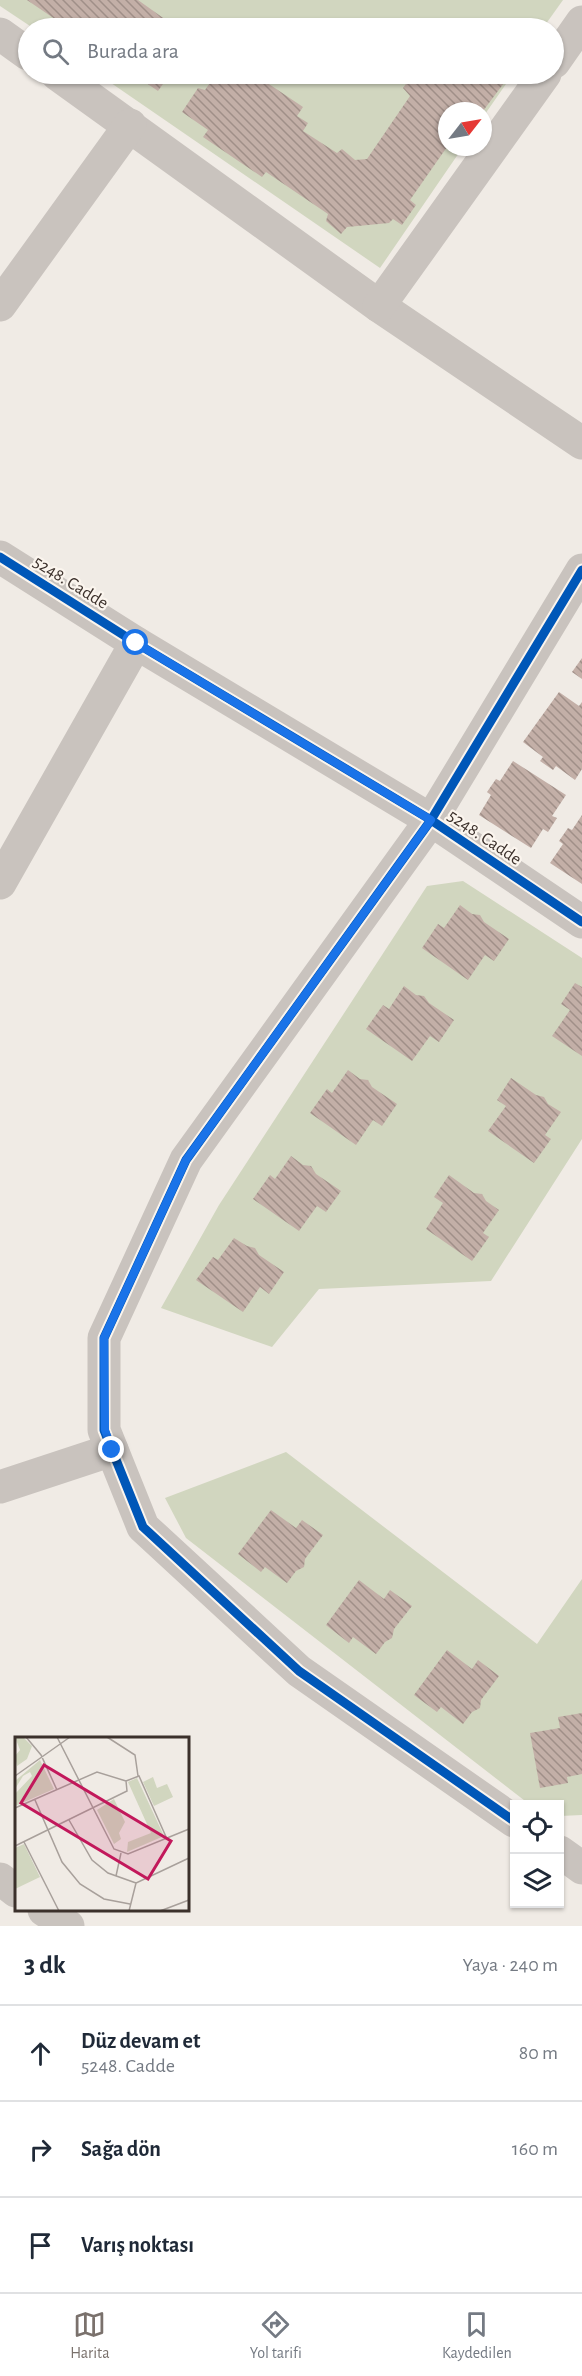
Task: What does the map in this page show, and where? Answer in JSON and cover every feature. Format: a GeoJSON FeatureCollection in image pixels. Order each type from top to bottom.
{"type":"FeatureCollection","features":[{"type":"Feature","properties":{"kind":"street"},"geometry":{"type":"LineString","coordinates":[[564,48],[582,22]]}},
{"type":"Feature","properties":{"kind":"street"},"geometry":{"type":"LineString","coordinates":[[0,34],[18,47]]}},
{"type":"Feature","properties":{"kind":"street"},"geometry":{"type":"LineString","coordinates":[[71,84],[379,306],[582,443]]}},
{"type":"Feature","properties":{"kind":"street"},"geometry":{"type":"LineString","coordinates":[[379,306],[538,84]]}},
{"type":"Feature","properties":{"kind":"street"},"geometry":{"type":"LineString","coordinates":[[0,305],[130,125]]}},
{"type":"Feature","properties":{"kind":"street","name":"5248. Cadde"},"geometry":{"type":"LineString","coordinates":[[0,557],[136,643],[431,820],[582,922]]}},
{"type":"Feature","properties":{"kind":"street"},"geometry":{"type":"LineString","coordinates":[[510,1818],[299,1671],[143,1527],[105,1430],[104,1338],[186,1160],[431,820],[582,570]]}},
{"type":"Feature","properties":{"kind":"street"},"geometry":{"type":"LineString","coordinates":[[0,883],[136,643]]}},
{"type":"Feature","properties":{"kind":"street"},"geometry":{"type":"LineString","coordinates":[[0,1487],[112,1450]]}},
{"type":"Feature","properties":{"kind":"street"},"geometry":{"type":"LineString","coordinates":[[0,1879],[15,1890]]}},
{"type":"Feature","properties":{"kind":"street"},"geometry":{"type":"LineString","coordinates":[[46,1911],[68,1926]]}},
{"type":"Feature","properties":{"kind":"green space"},"geometry":{"type":"Polygon","coordinates":[[[0,0],[563,0],[550,18],[18,18],[0,6],[0,0]]]}},
{"type":"Feature","properties":{"kind":"green space"},"geometry":{"type":"Polygon","coordinates":[[[113,84],[506,84],[492,104],[492,102],[438,102],[438,156],[457,156],[380,268],[113,84]]]}},
{"type":"Feature","properties":{"kind":"green space"},"geometry":{"type":"Polygon","coordinates":[[[463,881],[582,958],[582,1139],[491,1281],[319,1289],[272,1347],[161,1308],[219,1205],[427,886],[463,881]]]}},
{"type":"Feature","properties":{"kind":"green space"},"geometry":{"type":"Polygon","coordinates":[[[286,1452],[537,1644],[582,1579],[582,1815],[564,1816],[564,1800],[524,1800],[186,1538],[165,1498],[286,1452]]]}},
{"type":"Feature","properties":{"kind":"building"},"geometry":{"type":"Polygon","coordinates":[[[27,0],[138,0],[163,18],[53,18],[27,0]]]}},
{"type":"Feature","properties":{"kind":"building"},"geometry":{"type":"Polygon","coordinates":[[[148,84],[163,84],[158,91],[148,84]]]}},
{"type":"Feature","properties":{"kind":"building"},"geometry":{"type":"Polygon","coordinates":[[[209,84],[269,84],[303,107],[297,116],[308,123],[303,131],[337,153],[342,149],[355,160],[367,159],[410,96],[403,88],[406,84],[503,84],[490,102],[438,102],[438,156],[441,156],[410,200],[416,205],[402,225],[393,219],[389,223],[347,227],[341,234],[326,221],[328,214],[266,172],[262,177],[203,137],[208,130],[182,112],[198,88],[205,90],[209,84]]]}},
{"type":"Feature","properties":{"kind":"building"},"geometry":{"type":"Polygon","coordinates":[[[582,658],[582,679],[572,672],[582,658]]]}},
{"type":"Feature","properties":{"kind":"building"},"geometry":{"type":"Polygon","coordinates":[[[559,692],[579,706],[582,702],[582,769],[575,780],[556,766],[553,770],[540,761],[543,757],[523,742],[559,692]]]}},
{"type":"Feature","properties":{"kind":"building"},"geometry":{"type":"Polygon","coordinates":[[[513,761],[566,795],[552,816],[557,818],[548,832],[543,829],[531,848],[479,815],[491,795],[487,792],[496,779],[500,781],[513,761]]]}},
{"type":"Feature","properties":{"kind":"building"},"geometry":{"type":"Polygon","coordinates":[[[582,815],[582,884],[550,863],[563,844],[559,841],[568,828],[572,830],[582,815]]]}},
{"type":"Feature","properties":{"kind":"building"},"geometry":{"type":"Polygon","coordinates":[[[460,905],[472,914],[480,915],[484,922],[509,939],[494,961],[485,955],[468,980],[422,948],[438,924],[444,928],[460,905]]]}},
{"type":"Feature","properties":{"kind":"building"},"geometry":{"type":"Polygon","coordinates":[[[575,983],[582,987],[582,1056],[552,1036],[570,1010],[561,1004],[575,983]]]}},
{"type":"Feature","properties":{"kind":"building"},"geometry":{"type":"Polygon","coordinates":[[[404,986],[416,995],[424,996],[429,1003],[454,1020],[439,1042],[430,1036],[412,1061],[366,1029],[383,1005],[389,1009],[404,986]]]}},
{"type":"Feature","properties":{"kind":"building"},"geometry":{"type":"Polygon","coordinates":[[[348,1070],[360,1079],[368,1080],[372,1087],[397,1104],[382,1126],[373,1120],[356,1145],[310,1113],[327,1089],[332,1093],[348,1070]]]}},
{"type":"Feature","properties":{"kind":"building"},"geometry":{"type":"Polygon","coordinates":[[[511,1078],[536,1095],[544,1097],[548,1104],[561,1112],[545,1135],[551,1139],[534,1163],[488,1131],[506,1106],[497,1100],[511,1078]]]}},
{"type":"Feature","properties":{"kind":"building"},"geometry":{"type":"Polygon","coordinates":[[[291,1156],[303,1165],[311,1166],[316,1174],[341,1191],[326,1212],[317,1206],[299,1231],[253,1199],[270,1175],[275,1179],[291,1156]]]}},
{"type":"Feature","properties":{"kind":"building"},"geometry":{"type":"Polygon","coordinates":[[[449,1175],[474,1193],[482,1194],[486,1201],[499,1210],[483,1233],[489,1237],[472,1261],[426,1229],[443,1203],[434,1197],[449,1175]]]}},
{"type":"Feature","properties":{"kind":"building"},"geometry":{"type":"Polygon","coordinates":[[[234,1238],[255,1248],[259,1255],[284,1272],[269,1294],[260,1287],[243,1312],[196,1280],[213,1257],[218,1260],[234,1238]]]}},
{"type":"Feature","properties":{"kind":"building"},"geometry":{"type":"Polygon","coordinates":[[[271,1510],[296,1528],[302,1520],[323,1535],[305,1559],[304,1567],[296,1571],[287,1583],[265,1567],[261,1572],[238,1554],[271,1510]]]}},
{"type":"Feature","properties":{"kind":"building"},"geometry":{"type":"Polygon","coordinates":[[[359,1580],[384,1599],[390,1590],[412,1606],[394,1629],[392,1638],[385,1642],[376,1654],[353,1637],[349,1643],[326,1625],[359,1580]]]}},
{"type":"Feature","properties":{"kind":"building"},"geometry":{"type":"Polygon","coordinates":[[[447,1650],[472,1669],[478,1660],[499,1676],[481,1700],[480,1708],[472,1712],[463,1724],[441,1707],[437,1712],[414,1695],[447,1650]]]}},
{"type":"Feature","properties":{"kind":"building"},"geometry":{"type":"Polygon","coordinates":[[[582,1713],[582,1774],[567,1777],[568,1783],[540,1788],[530,1733],[560,1728],[558,1717],[582,1713]]]}},
{"type":"Feature","properties":{"kind":"cycle path"},"geometry":{"type":"LineString","coordinates":[[0,557],[136,643],[431,820],[582,922]]}},
{"type":"Feature","properties":{"kind":"cycle path"},"geometry":{"type":"LineString","coordinates":[[510,1818],[299,1671],[143,1527],[104,1430],[104,1338],[186,1160],[431,820],[582,570]]}},
{"type":"Feature","properties":{"kind":"route"},"geometry":{"type":"LineString","coordinates":[[112,1450],[105,1430],[104,1338],[186,1160],[431,820],[136,643]]}}]}
